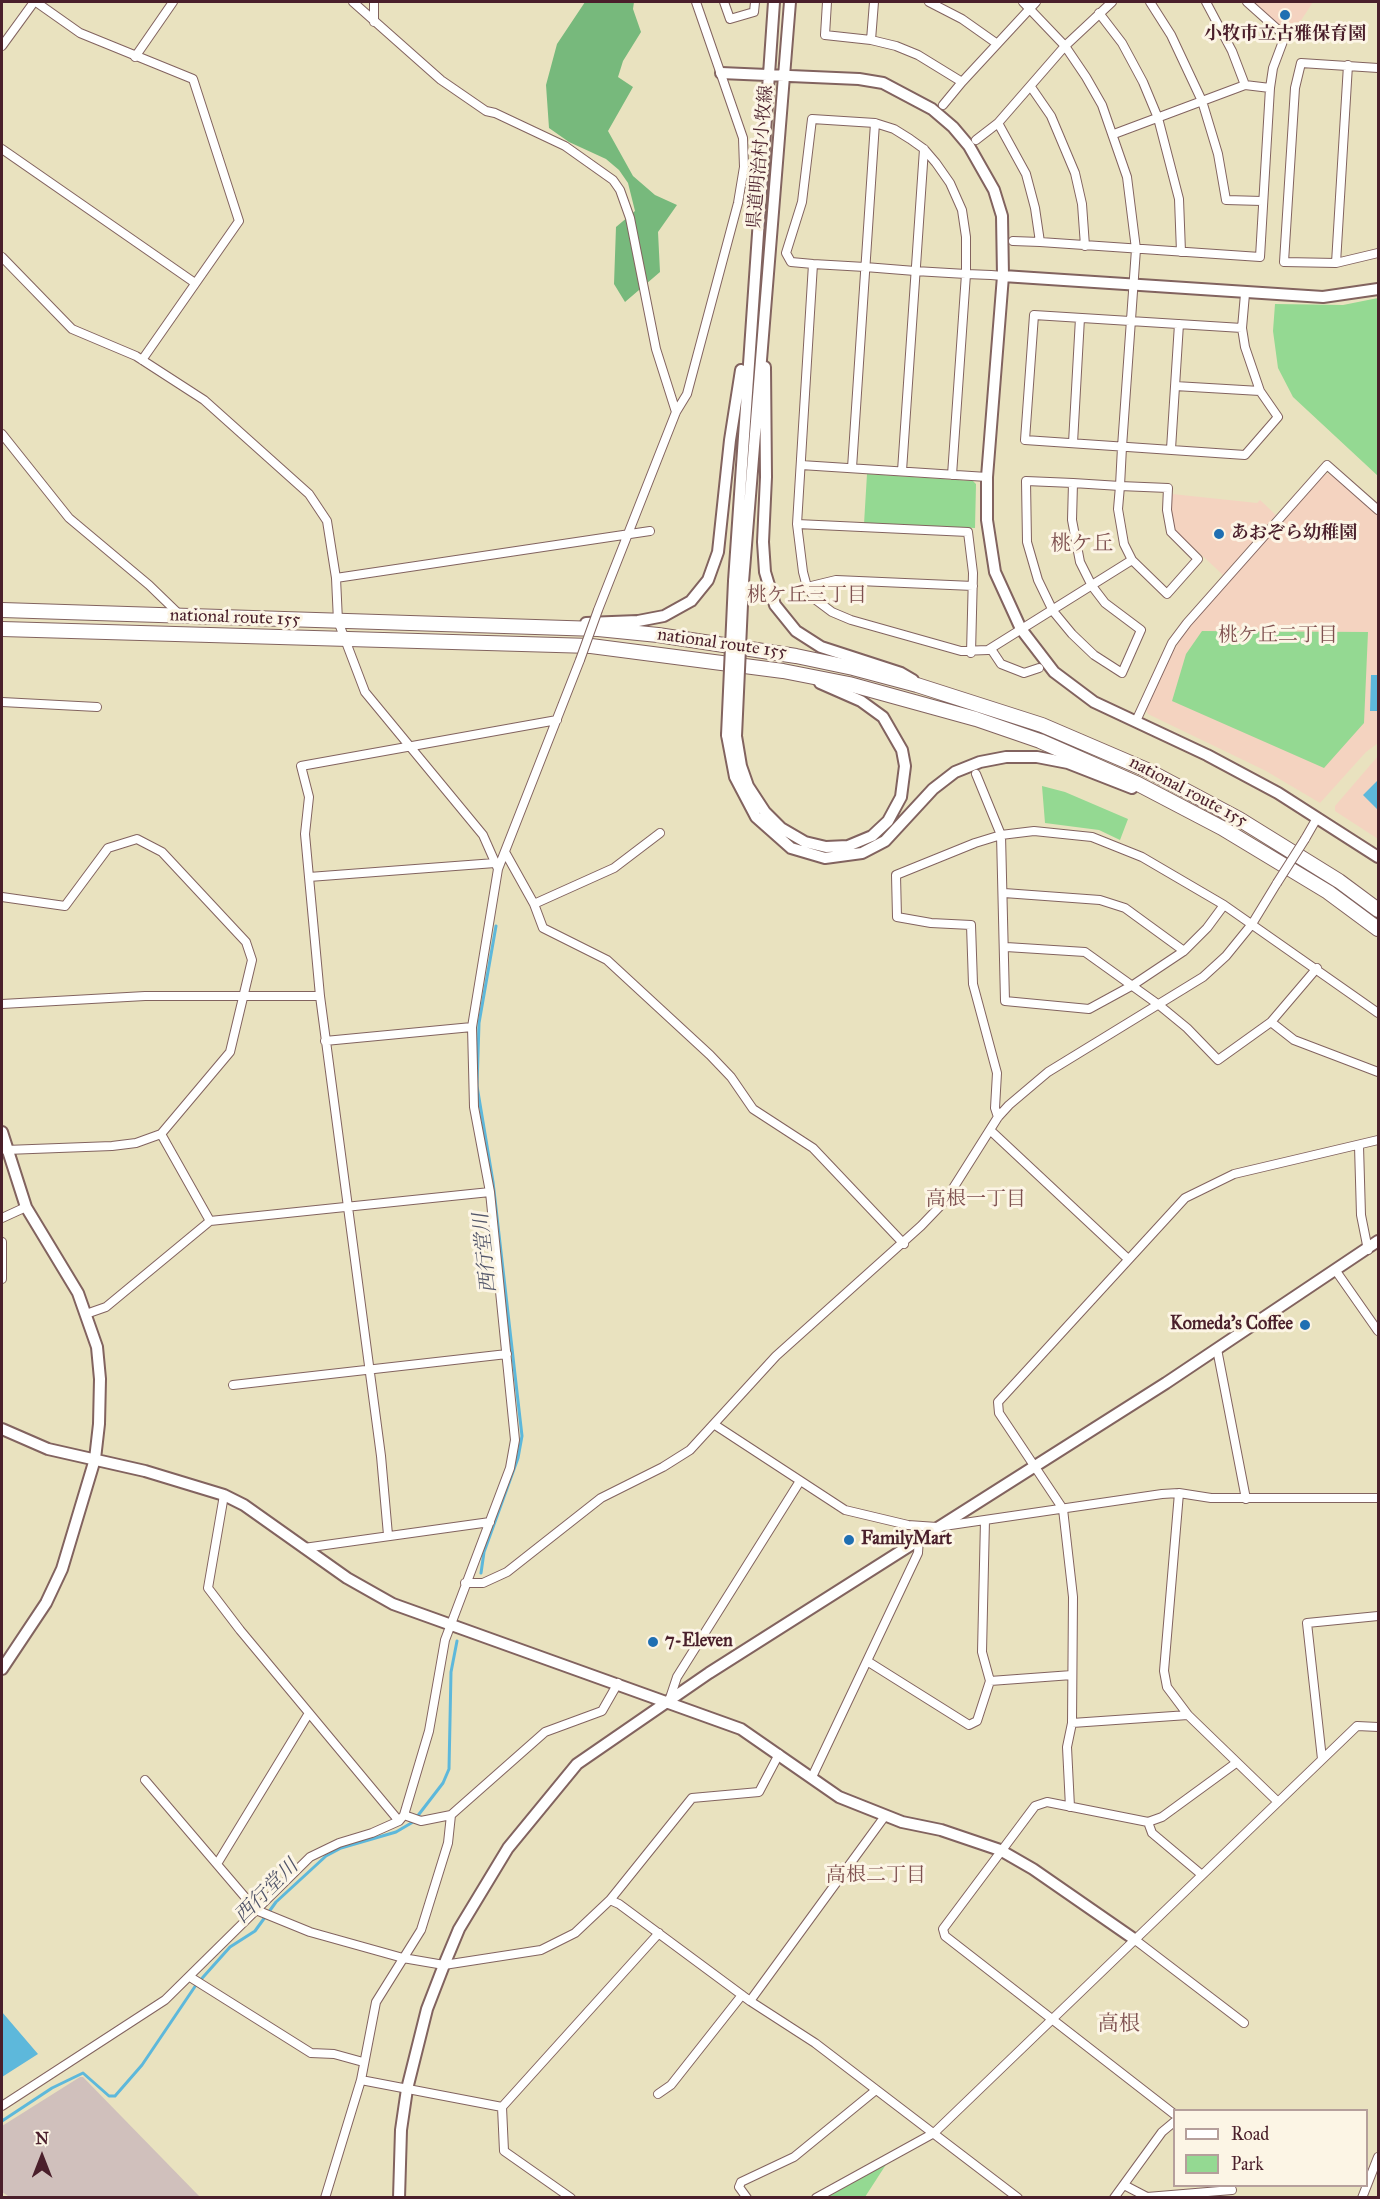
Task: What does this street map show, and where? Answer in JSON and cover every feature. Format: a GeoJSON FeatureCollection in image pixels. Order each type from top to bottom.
{"type":"FeatureCollection","features":[{"type":"Feature","properties":{"kind":"highway","name":"national route 155"},"geometry":{"type":"LineString","coordinates":[[2,610],[598,629],[658,635],[796,656],[854,668],[930,689],[1042,725],[1147,770],[1239,819],[1339,881],[1378,910]]}},
{"type":"Feature","properties":{"kind":"highway","name":"national route 155"},"geometry":{"type":"LineString","coordinates":[[2,629],[591,646],[783,671],[849,684],[913,700],[1040,741],[1138,784],[1222,828],[1328,892],[1378,929]]}},
{"type":"Feature","properties":{"kind":"street"},"geometry":{"type":"LineString","coordinates":[[2,46],[35,2],[80,33],[193,79],[239,221],[142,360]]}},
{"type":"Feature","properties":{"kind":"street"},"geometry":{"type":"LineString","coordinates":[[135,57],[173,2]]}},
{"type":"Feature","properties":{"kind":"street"},"geometry":{"type":"LineString","coordinates":[[353,2],[441,80],[486,111],[495,113],[565,146],[613,180],[620,190],[630,218],[656,349],[676,412]]}},
{"type":"Feature","properties":{"kind":"street"},"geometry":{"type":"LineString","coordinates":[[374,2],[374,22]]}},
{"type":"Feature","properties":{"kind":"street"},"geometry":{"type":"LineString","coordinates":[[402,1818],[429,1731],[450,1623],[469,1583],[510,1468],[514,1440],[490,1192],[474,1107],[472,1027],[497,866],[506,852],[676,412],[687,394],[738,203],[744,167],[743,138],[696,2]]}},
{"type":"Feature","properties":{"kind":"street"},"geometry":{"type":"LineString","coordinates":[[724,2],[730,19],[754,12],[755,2]]}},
{"type":"Feature","properties":{"kind":"street","name":"県道明治村小牧線"},"geometry":{"type":"LineString","coordinates":[[751,314],[774,2]]}},
{"type":"Feature","properties":{"kind":"street","name":"県道明治村小牧線"},"geometry":{"type":"LineString","coordinates":[[763,316],[790,2]]}},
{"type":"Feature","properties":{"kind":"street"},"geometry":{"type":"LineString","coordinates":[[827,2],[825,35],[871,40],[918,55],[962,82]]}},
{"type":"Feature","properties":{"kind":"street"},"geometry":{"type":"LineString","coordinates":[[871,40],[874,2]]}},
{"type":"Feature","properties":{"kind":"street"},"geometry":{"type":"LineString","coordinates":[[930,2],[962,19],[996,43]]}},
{"type":"Feature","properties":{"kind":"street"},"geometry":{"type":"LineString","coordinates":[[1023,2],[1034,5],[1065,46],[1102,105],[1114,134],[1127,177],[1136,249],[1122,447],[1120,486],[1119,527],[1132,560],[1167,594],[1198,559],[1171,532],[1168,521],[1168,488],[1120,486],[1073,483],[1026,481],[1027,542],[1038,580],[1053,611],[1094,656],[1122,673],[1141,630],[1122,618],[1092,585],[1080,562],[1073,536],[1073,483]]}},
{"type":"Feature","properties":{"kind":"street"},"geometry":{"type":"LineString","coordinates":[[976,140],[998,123],[1065,46],[1112,2]]}},
{"type":"Feature","properties":{"kind":"street"},"geometry":{"type":"LineString","coordinates":[[1150,2],[1171,35],[1202,101],[1218,154],[1226,200],[1262,201]]}},
{"type":"Feature","properties":{"kind":"street"},"geometry":{"type":"LineString","coordinates":[[1206,2],[1232,51],[1245,85]]}},
{"type":"Feature","properties":{"kind":"street"},"geometry":{"type":"LineString","coordinates":[[1013,241],[1260,257],[1270,88],[1273,68],[1285,36],[1247,2]]}},
{"type":"Feature","properties":{"kind":"street"},"geometry":{"type":"LineString","coordinates":[[943,105],[996,43],[1034,5]]}},
{"type":"Feature","properties":{"kind":"street"},"geometry":{"type":"LineString","coordinates":[[1100,13],[1122,43],[1143,82],[1158,118],[1179,199],[1181,252]]}},
{"type":"Feature","properties":{"kind":"street"},"geometry":{"type":"LineString","coordinates":[[1378,68],[1301,63],[1294,88],[1284,262],[1336,263],[1378,253]]}},
{"type":"Feature","properties":{"kind":"street"},"geometry":{"type":"LineString","coordinates":[[1336,263],[1348,65]]}},
{"type":"Feature","properties":{"kind":"street"},"geometry":{"type":"LineString","coordinates":[[721,73],[859,79],[883,83],[932,109],[953,127],[969,146],[994,190],[1002,216],[1003,276],[987,477],[990,552],[1001,589],[1021,629],[1043,660],[1065,681],[1094,702],[1207,755],[1278,793],[1378,857]]}},
{"type":"Feature","properties":{"kind":"street"},"geometry":{"type":"LineString","coordinates":[[1114,134],[1245,85],[1270,88]]}},
{"type":"Feature","properties":{"kind":"street"},"geometry":{"type":"LineString","coordinates":[[1031,87],[1051,116],[1075,173],[1082,204],[1085,246]]}},
{"type":"Feature","properties":{"kind":"street"},"geometry":{"type":"LineString","coordinates":[[951,475],[966,274],[966,237],[962,210],[950,183],[924,149],[894,129],[875,123],[812,118],[802,202],[786,253],[791,262],[915,271],[966,274],[1003,276],[1245,294],[1323,297],[1378,289]]}},
{"type":"Feature","properties":{"kind":"street"},"geometry":{"type":"LineString","coordinates":[[852,468],[875,123]]}},
{"type":"Feature","properties":{"kind":"street"},"geometry":{"type":"LineString","coordinates":[[998,123],[1026,174],[1035,208],[1040,242]]}},
{"type":"Feature","properties":{"kind":"street"},"geometry":{"type":"LineString","coordinates":[[2,149],[195,283]]}},
{"type":"Feature","properties":{"kind":"street"},"geometry":{"type":"LineString","coordinates":[[902,471],[924,149]]}},
{"type":"Feature","properties":{"kind":"street"},"geometry":{"type":"LineString","coordinates":[[2,257],[72,329],[142,360],[204,400],[309,494],[327,521],[336,578],[338,621],[365,692],[407,747],[483,835],[497,866]]}},
{"type":"Feature","properties":{"kind":"street"},"geometry":{"type":"LineString","coordinates":[[813,264],[797,524],[807,587],[816,600],[831,612],[851,620],[971,652],[991,649],[1132,560]]}},
{"type":"Feature","properties":{"kind":"street"},"geometry":{"type":"LineString","coordinates":[[1242,328],[1034,315],[1025,440],[1245,455],[1278,417],[1260,391],[1242,328],[1245,294]]}},
{"type":"Feature","properties":{"kind":"street"},"geometry":{"type":"LineString","coordinates":[[751,314],[731,736],[735,777],[756,817],[781,842],[813,856],[849,856],[874,848],[898,830],[933,789],[955,772],[980,762],[1006,757],[1037,757],[1068,763],[1222,828]]}},
{"type":"Feature","properties":{"kind":"street"},"geometry":{"type":"LineString","coordinates":[[477,625],[638,621],[664,616],[681,609],[700,591],[711,574],[718,552],[730,440],[751,314]]}},
{"type":"Feature","properties":{"kind":"street"},"geometry":{"type":"LineString","coordinates":[[739,582],[763,316]]}},
{"type":"Feature","properties":{"kind":"street"},"geometry":{"type":"LineString","coordinates":[[763,316],[766,401],[763,542],[765,572],[775,605],[796,631],[821,647],[901,673],[930,689]]}},
{"type":"Feature","properties":{"kind":"street"},"geometry":{"type":"LineString","coordinates":[[1073,443],[1080,318]]}},
{"type":"Feature","properties":{"kind":"street"},"geometry":{"type":"LineString","coordinates":[[1171,449],[1179,324]]}},
{"type":"Feature","properties":{"kind":"street"},"geometry":{"type":"LineString","coordinates":[[1175,386],[1260,391]]}},
{"type":"Feature","properties":{"kind":"street"},"geometry":{"type":"LineString","coordinates":[[2,434],[69,518],[149,585],[181,616]]}},
{"type":"Feature","properties":{"kind":"street"},"geometry":{"type":"LineString","coordinates":[[801,465],[987,477]]}},
{"type":"Feature","properties":{"kind":"street"},"geometry":{"type":"LineString","coordinates":[[1136,722],[1172,643],[1187,622],[1327,465],[1378,510]]}},
{"type":"Feature","properties":{"kind":"street"},"geometry":{"type":"LineString","coordinates":[[797,524],[968,532],[973,586],[971,652]]}},
{"type":"Feature","properties":{"kind":"street"},"geometry":{"type":"LineString","coordinates":[[336,578],[650,531]]}},
{"type":"Feature","properties":{"kind":"street"},"geometry":{"type":"LineString","coordinates":[[807,587],[836,580],[973,586]]}},
{"type":"Feature","properties":{"kind":"street"},"geometry":{"type":"LineString","coordinates":[[991,649],[1001,664],[1024,673],[1039,668]]}},
{"type":"Feature","properties":{"kind":"street"},"geometry":{"type":"LineString","coordinates":[[731,736],[741,766],[758,803],[772,820],[798,838],[826,848],[848,846],[872,836],[888,821],[901,797],[905,766],[902,750],[883,717],[861,701],[783,671]]}},
{"type":"Feature","properties":{"kind":"street"},"geometry":{"type":"LineString","coordinates":[[2,702],[97,707]]}},
{"type":"Feature","properties":{"kind":"street"},"geometry":{"type":"LineString","coordinates":[[388,1535],[381,1456],[325,1041],[305,834],[309,797],[301,766],[557,720]]}},
{"type":"Feature","properties":{"kind":"street"},"geometry":{"type":"LineString","coordinates":[[976,774],[1001,835],[1006,947],[1005,1001],[1089,1009],[1133,985],[1184,951],[1207,928],[1224,904]]}},
{"type":"Feature","properties":{"kind":"street"},"geometry":{"type":"LineString","coordinates":[[469,1583],[483,1583],[507,1572],[530,1557],[578,1514],[601,1498],[663,1467],[690,1450],[776,1356],[904,1244],[945,1201],[998,1117],[1048,1072],[1203,977],[1226,956],[1252,924],[1317,818]]}},
{"type":"Feature","properties":{"kind":"street"},"geometry":{"type":"LineString","coordinates":[[998,1117],[994,1108],[997,1073],[973,984],[971,925],[931,923],[897,917],[896,876],[975,843],[1001,835],[1034,831],[1092,837],[1142,857],[1224,904],[1378,1013]]}},
{"type":"Feature","properties":{"kind":"street"},"geometry":{"type":"LineString","coordinates":[[534,904],[614,868],[660,833]]}},
{"type":"Feature","properties":{"kind":"street"},"geometry":{"type":"LineString","coordinates":[[2,897],[65,906],[108,848],[137,839],[162,852],[246,942],[252,960],[230,1052],[161,1134],[136,1143],[112,1146],[6,1150]]}},
{"type":"Feature","properties":{"kind":"street"},"geometry":{"type":"LineString","coordinates":[[506,852],[534,904],[543,928],[607,960],[710,1055],[731,1077],[753,1108],[813,1148],[904,1244]]}},
{"type":"Feature","properties":{"kind":"street"},"geometry":{"type":"LineString","coordinates":[[309,877],[497,866]]}},
{"type":"Feature","properties":{"kind":"street"},"geometry":{"type":"LineString","coordinates":[[1004,893],[1100,900],[1125,908],[1184,951]]}},
{"type":"Feature","properties":{"kind":"street"},"geometry":{"type":"LineString","coordinates":[[1006,947],[1085,952],[1160,1005],[1187,1028],[1218,1060],[1271,1022],[1317,968]]}},
{"type":"Feature","properties":{"kind":"street"},"geometry":{"type":"LineString","coordinates":[[2,1004],[145,996],[320,996]]}},
{"type":"Feature","properties":{"kind":"street"},"geometry":{"type":"LineString","coordinates":[[1271,1022],[1294,1040],[1378,1072]]}},
{"type":"Feature","properties":{"kind":"street"},"geometry":{"type":"LineString","coordinates":[[325,1041],[472,1027]]}},
{"type":"Feature","properties":{"kind":"street"},"geometry":{"type":"LineString","coordinates":[[990,1130],[1128,1258]]}},
{"type":"Feature","properties":{"kind":"street"},"geometry":{"type":"LineString","coordinates":[[2,1132],[26,1207],[78,1293],[97,1347],[100,1379],[99,1424],[94,1459],[62,1569],[46,1603],[2,1669]]}},
{"type":"Feature","properties":{"kind":"street"},"geometry":{"type":"LineString","coordinates":[[161,1134],[210,1221]]}},
{"type":"Feature","properties":{"kind":"street"},"geometry":{"type":"LineString","coordinates":[[1070,1806],[1066,1747],[1072,1723],[1073,1597],[1063,1509],[999,1413],[998,1402],[1185,1198],[1234,1174],[1378,1140]]}},
{"type":"Feature","properties":{"kind":"street"},"geometry":{"type":"LineString","coordinates":[[1359,1146],[1361,1215],[1368,1250]]}},
{"type":"Feature","properties":{"kind":"street"},"geometry":{"type":"LineString","coordinates":[[86,1314],[106,1307],[210,1221],[490,1192]]}},
{"type":"Feature","properties":{"kind":"street"},"geometry":{"type":"LineString","coordinates":[[2,1218],[26,1207]]}},
{"type":"Feature","properties":{"kind":"street"},"geometry":{"type":"LineString","coordinates":[[399,2198],[401,2130],[407,2089],[427,2009],[444,1965],[459,1929],[508,1848],[578,1764],[669,1701],[919,1539],[1217,1350],[1368,1250],[1378,1241]]}},
{"type":"Feature","properties":{"kind":"street"},"geometry":{"type":"LineString","coordinates":[[2,1242],[2,1279]]}},
{"type":"Feature","properties":{"kind":"street"},"geometry":{"type":"LineString","coordinates":[[1336,1271],[1378,1331]]}},
{"type":"Feature","properties":{"kind":"street"},"geometry":{"type":"LineString","coordinates":[[1217,1350],[1246,1499]]}},
{"type":"Feature","properties":{"kind":"street"},"geometry":{"type":"LineString","coordinates":[[233,1385],[507,1354]]}},
{"type":"Feature","properties":{"kind":"street"},"geometry":{"type":"LineString","coordinates":[[715,1425],[845,1510],[908,1525],[938,1527],[1179,1493],[1211,1498],[1246,1499],[1378,1498]]}},
{"type":"Feature","properties":{"kind":"street"},"geometry":{"type":"LineString","coordinates":[[2,1429],[48,1449],[191,1483],[224,1495],[244,1505],[347,1578],[393,1604],[669,1701],[741,1729],[839,1797],[885,1816],[942,1830],[1000,1850],[1034,1869],[1134,1939],[1244,2023]]}},
{"type":"Feature","properties":{"kind":"street"},"geometry":{"type":"LineString","coordinates":[[669,1701],[677,1677],[800,1481]]}},
{"type":"Feature","properties":{"kind":"street"},"geometry":{"type":"LineString","coordinates":[[1179,1493],[1164,1671],[1171,1696],[1236,1763],[1278,1802]]}},
{"type":"Feature","properties":{"kind":"street"},"geometry":{"type":"LineString","coordinates":[[224,1495],[208,1588],[309,1713],[402,1818]]}},
{"type":"Feature","properties":{"kind":"street"},"geometry":{"type":"LineString","coordinates":[[867,1661],[969,1725],[977,1721],[990,1681],[982,1652],[984,1520]]}},
{"type":"Feature","properties":{"kind":"street"},"geometry":{"type":"LineString","coordinates":[[303,1548],[490,1522]]}},
{"type":"Feature","properties":{"kind":"street"},"geometry":{"type":"LineString","coordinates":[[812,1777],[918,1553],[919,1539]]}},
{"type":"Feature","properties":{"kind":"street"},"geometry":{"type":"LineString","coordinates":[[1323,1759],[1307,1623],[1378,1616]]}},
{"type":"Feature","properties":{"kind":"street"},"geometry":{"type":"LineString","coordinates":[[990,1681],[1072,1675]]}},
{"type":"Feature","properties":{"kind":"street"},"geometry":{"type":"LineString","coordinates":[[2,2106],[196,1981],[263,1913],[310,1857],[339,1843],[372,1833],[402,1818],[421,1821],[451,1815],[545,1732],[602,1711],[618,1683]]}},
{"type":"Feature","properties":{"kind":"street"},"geometry":{"type":"LineString","coordinates":[[217,1864],[309,1713]]}},
{"type":"Feature","properties":{"kind":"street"},"geometry":{"type":"LineString","coordinates":[[1072,1723],[1188,1715]]}},
{"type":"Feature","properties":{"kind":"street"},"geometry":{"type":"LineString","coordinates":[[816,2198],[934,2133],[1357,1726],[1378,1727]]}},
{"type":"Feature","properties":{"kind":"street"},"geometry":{"type":"LineString","coordinates":[[145,1780],[217,1864],[263,1913],[310,1932],[403,1958],[444,1965],[541,1950],[575,1934],[610,1900],[692,1798],[759,1792],[779,1754]]}},
{"type":"Feature","properties":{"kind":"street"},"geometry":{"type":"LineString","coordinates":[[1173,2113],[945,1936],[944,1929],[1000,1850],[1035,1806],[1047,1802],[1148,1822],[1162,1817],[1236,1763]]}},
{"type":"Feature","properties":{"kind":"street"},"geometry":{"type":"LineString","coordinates":[[325,2198],[361,2080],[376,2002],[416,1940],[432,1900],[448,1843],[451,1815]]}},
{"type":"Feature","properties":{"kind":"street"},"geometry":{"type":"LineString","coordinates":[[750,2001],[885,1816]]}},
{"type":"Feature","properties":{"kind":"street"},"geometry":{"type":"LineString","coordinates":[[1148,1822],[1152,1833],[1202,1875]]}},
{"type":"Feature","properties":{"kind":"street"},"geometry":{"type":"LineString","coordinates":[[610,1900],[620,1904],[750,2001],[815,2043],[1018,2198]]}},
{"type":"Feature","properties":{"kind":"street"},"geometry":{"type":"LineString","coordinates":[[571,2198],[504,2151],[502,2107],[659,1934]]}},
{"type":"Feature","properties":{"kind":"street"},"geometry":{"type":"LineString","coordinates":[[196,1981],[311,2053],[334,2054],[363,2062]]}},
{"type":"Feature","properties":{"kind":"street"},"geometry":{"type":"LineString","coordinates":[[658,2094],[671,2085],[742,1995]]}},
{"type":"Feature","properties":{"kind":"street"},"geometry":{"type":"LineString","coordinates":[[361,2080],[502,2107]]}},
{"type":"Feature","properties":{"kind":"street"},"geometry":{"type":"LineString","coordinates":[[747,2198],[740,2187],[741,2182],[794,2157],[876,2090]]}},
{"type":"Feature","properties":{"kind":"street"},"geometry":{"type":"LineString","coordinates":[[1114,2198],[1162,2132],[1173,2123]]}},
{"type":"Feature","properties":{"kind":"street"},"geometry":{"type":"LineString","coordinates":[[1368,2183],[1378,2157]]}},
{"type":"Feature","properties":{"kind":"street"},"geometry":{"type":"LineString","coordinates":[[1124,2185],[1147,2197],[1232,2191]]}},
{"type":"Feature","properties":{"kind":"shaded area","name":"小牧市立古雅保育園"},"geometry":{"type":"Polygon","coordinates":[[[1253,2],[1313,2],[1291,36],[1253,2]]]}},
{"type":"Feature","properties":{"kind":"shaded area"},"geometry":{"type":"Polygon","coordinates":[[[1325,474],[1331,474],[1378,515],[1378,743],[1366,752],[1320,803],[1266,771],[1148,714],[1146,710],[1170,657],[1186,630],[1325,474]]]}},
{"type":"Feature","properties":{"kind":"shaded area","name":"あおぞら幼稚園"},"geometry":{"type":"Polygon","coordinates":[[[1172,494],[1257,503],[1260,500],[1276,515],[1223,575],[1176,531],[1171,516],[1172,494]]]}},
{"type":"Feature","properties":{"kind":"shaded area"},"geometry":{"type":"Polygon","coordinates":[[[1378,756],[1378,839],[1335,811],[1335,806],[1378,756]]]}},
{"type":"Feature","properties":{"kind":"shaded area"},"geometry":{"type":"Polygon","coordinates":[[[83,2077],[200,2197],[11,2198],[2,2192],[2,2126],[83,2077]]]}},
{"type":"Feature","properties":{"kind":"green space"},"geometry":{"type":"Polygon","coordinates":[[[585,2],[634,2],[633,9],[641,32],[623,61],[618,77],[633,87],[608,131],[633,176],[655,195],[677,205],[658,232],[660,272],[625,302],[614,284],[616,227],[635,211],[628,183],[619,170],[606,159],[569,142],[549,128],[546,85],[557,44],[585,2]]]}},
{"type":"Feature","properties":{"kind":"green space"},"geometry":{"type":"Polygon","coordinates":[[[1378,298],[1378,476],[1293,397],[1278,368],[1273,331],[1275,304],[1343,305],[1378,298]]]}},
{"type":"Feature","properties":{"kind":"green space"},"geometry":{"type":"Polygon","coordinates":[[[867,474],[973,481],[976,484],[975,528],[864,524],[867,474]]]}},
{"type":"Feature","properties":{"kind":"green space"},"geometry":{"type":"Polygon","coordinates":[[[1202,631],[1368,632],[1364,723],[1324,768],[1172,701],[1186,654],[1202,631]]]}},
{"type":"Feature","properties":{"kind":"green space"},"geometry":{"type":"Polygon","coordinates":[[[1042,786],[1065,792],[1128,819],[1120,840],[1099,830],[1045,823],[1042,786]]]}},
{"type":"Feature","properties":{"kind":"green space"},"geometry":{"type":"Polygon","coordinates":[[[887,2163],[865,2197],[825,2197],[887,2163]]]}},
{"type":"Feature","properties":{"kind":"water"},"geometry":{"type":"Polygon","coordinates":[[[1371,675],[1378,675],[1378,711],[1370,711],[1371,675]]]}},
{"type":"Feature","properties":{"kind":"water"},"geometry":{"type":"Polygon","coordinates":[[[1377,781],[1378,783],[1378,810],[1363,795],[1377,781]]]}},
{"type":"Feature","properties":{"kind":"water"},"geometry":{"type":"Polygon","coordinates":[[[2,2012],[38,2054],[2,2077],[2,2012]]]}},
{"type":"Feature","properties":{"kind":"waterway","name":"西行堂川"},"geometry":{"type":"LineString","coordinates":[[481,1573],[484,1552],[518,1458],[522,1436],[493,1182],[477,1086],[479,1023],[496,926]]}},
{"type":"Feature","properties":{"kind":"waterway","name":"西行堂川"},"geometry":{"type":"LineString","coordinates":[[2,2121],[52,2088],[83,2073],[109,2096],[115,2096],[142,2065],[196,1985],[230,1947],[255,1931],[276,1902],[326,1856],[341,1848],[396,1832],[413,1822],[443,1783],[449,1769],[451,1672],[457,1641]]}},
{"type":"Feature","properties":{"kind":"place","name":"小牧市立古雅保育園"},"geometry":{"type":"Point","coordinates":[1285,15]}},
{"type":"Feature","properties":{"kind":"place","name":"あおぞら幼稚園"},"geometry":{"type":"Point","coordinates":[1219,534]}},
{"type":"Feature","properties":{"kind":"place","name":"Komeda's Coffee"},"geometry":{"type":"Point","coordinates":[1305,1325]}},
{"type":"Feature","properties":{"kind":"place","name":"FamilyMart"},"geometry":{"type":"Point","coordinates":[849,1540]}},
{"type":"Feature","properties":{"kind":"place","name":"7-Eleven"},"geometry":{"type":"Point","coordinates":[653,1642]}},
{"type":"Feature","properties":{"kind":"district","name":"桃ケ丘"},"geometry":{"type":"Point","coordinates":[1082,545]}},
{"type":"Feature","properties":{"kind":"district","name":"桃ケ丘三丁目"},"geometry":{"type":"Point","coordinates":[807,596]}},
{"type":"Feature","properties":{"kind":"district","name":"桃ケ丘二丁目"},"geometry":{"type":"Point","coordinates":[1278,636]}},
{"type":"Feature","properties":{"kind":"district","name":"高根一丁目"},"geometry":{"type":"Point","coordinates":[976,1200]}},
{"type":"Feature","properties":{"kind":"district","name":"高根二丁目"},"geometry":{"type":"Point","coordinates":[876,1876]}},
{"type":"Feature","properties":{"kind":"district","name":"高根"},"geometry":{"type":"Point","coordinates":[1119,2025]}}]}
